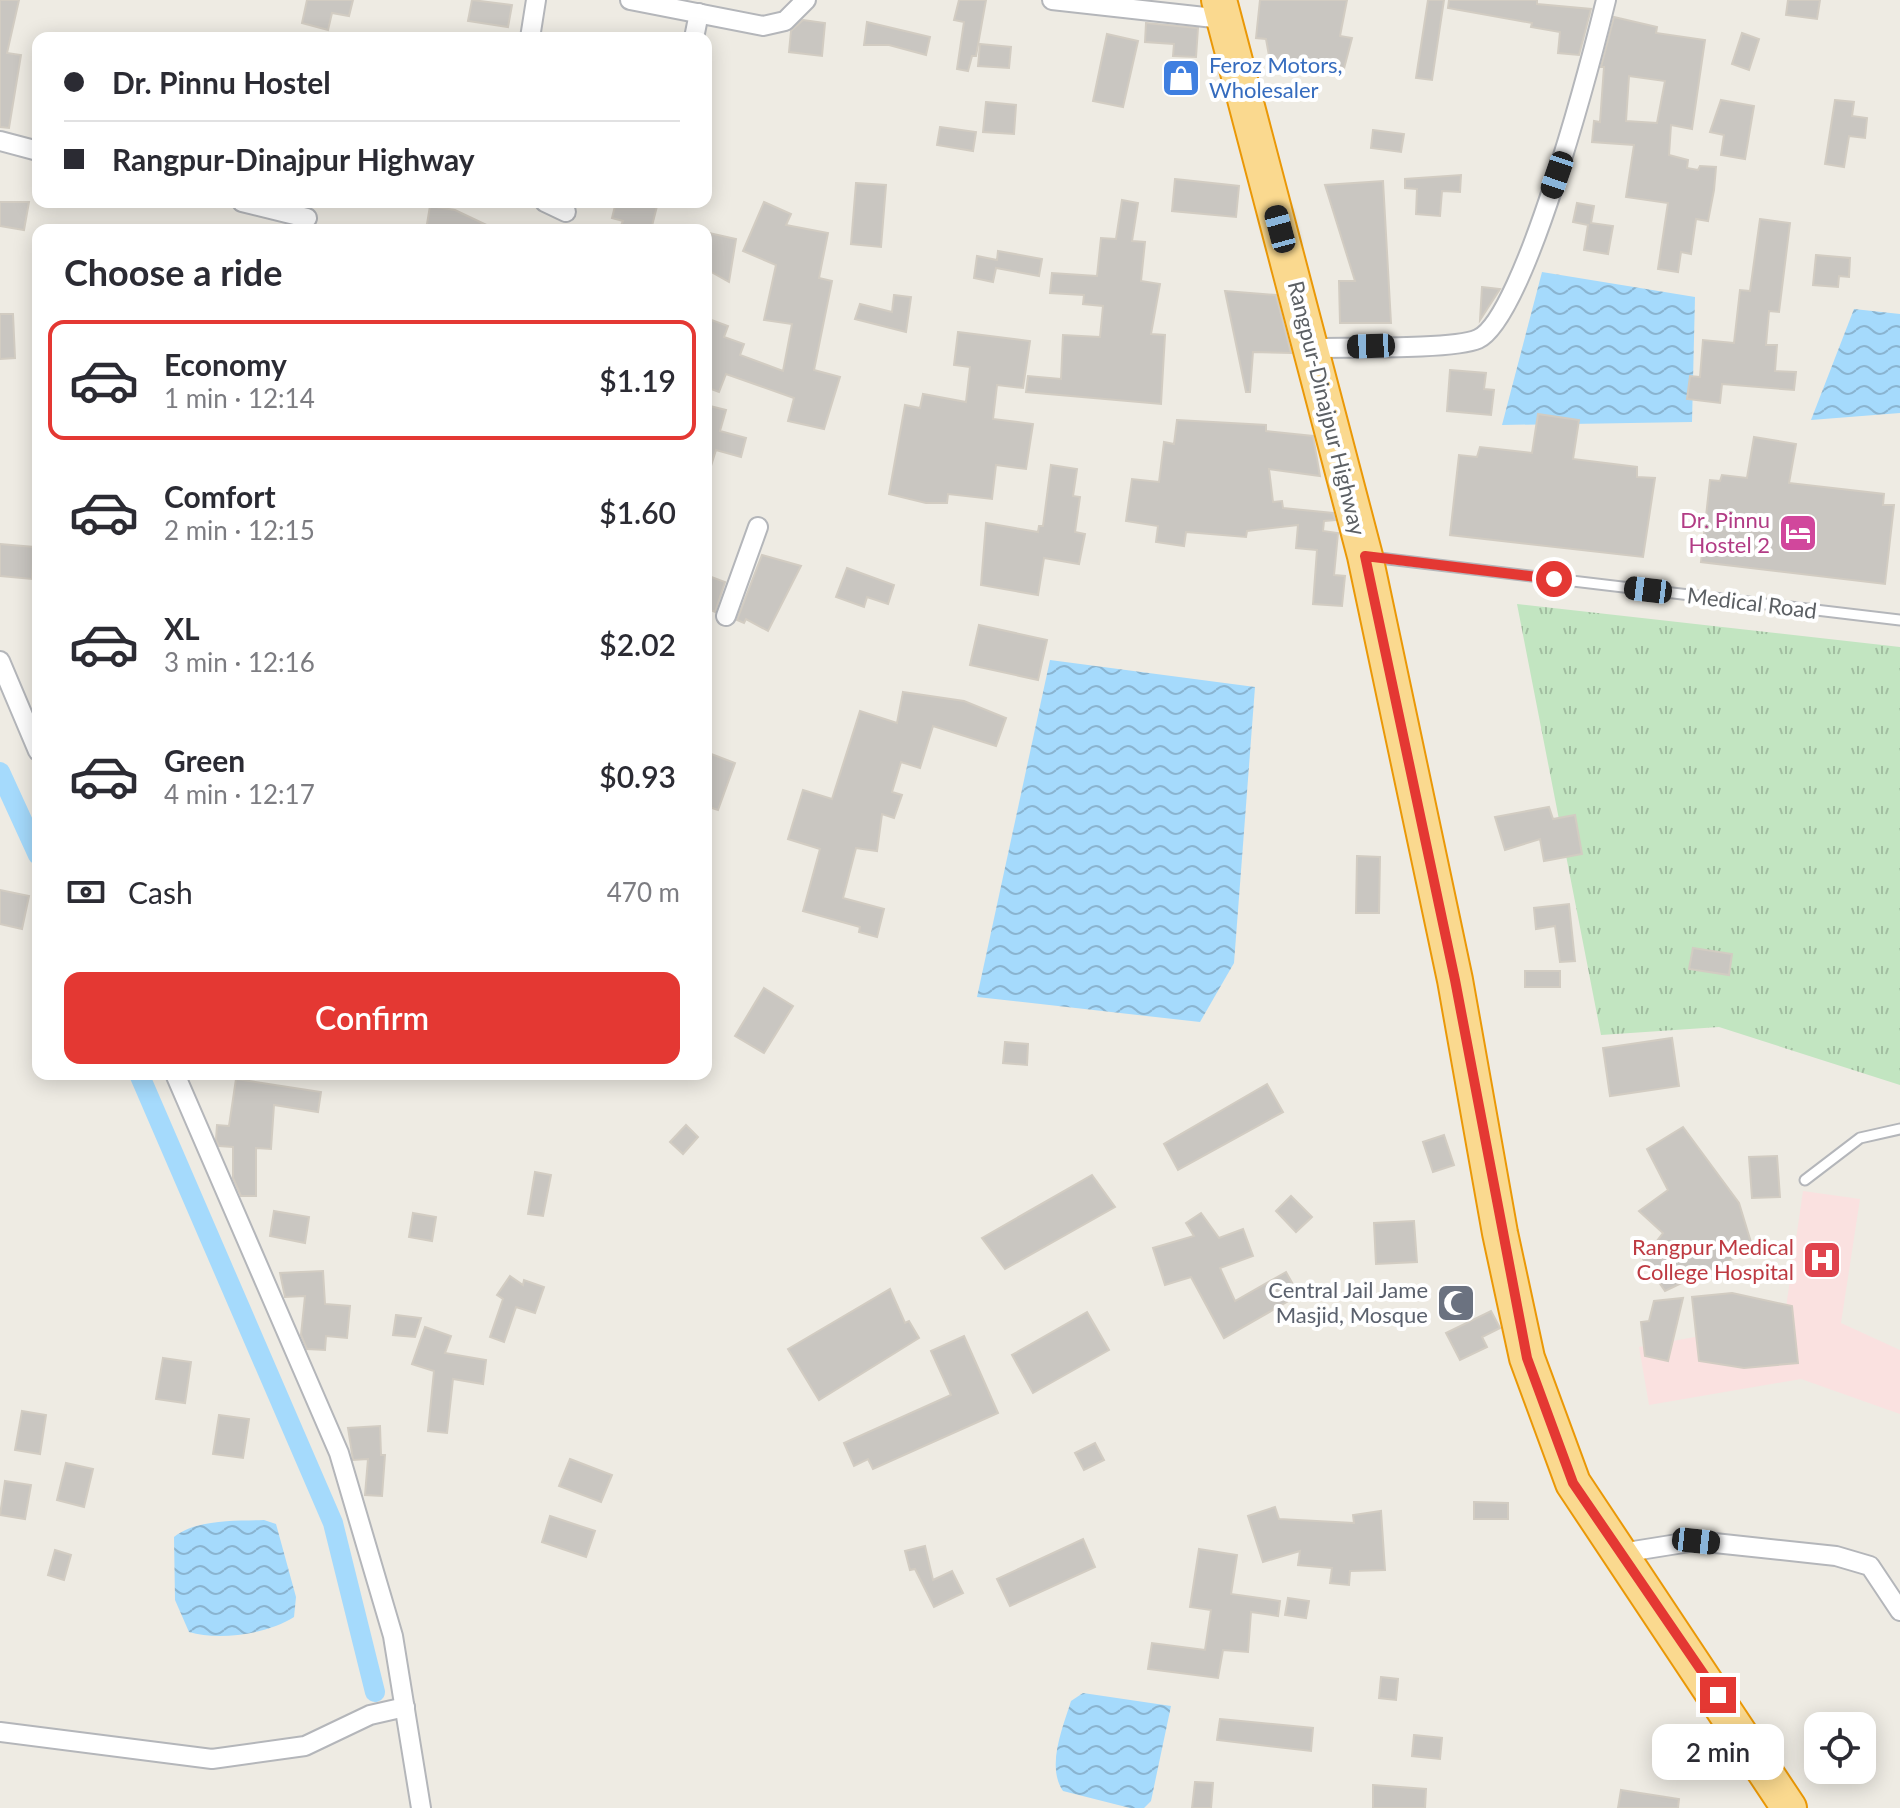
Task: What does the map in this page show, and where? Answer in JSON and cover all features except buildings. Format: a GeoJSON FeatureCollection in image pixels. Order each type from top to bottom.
{"type":"FeatureCollection","features":[{"type":"Feature","properties":{"kind":"highway","name":"Rangpur-Dinajpur Highway"},"geometry":{"type":"LineString","coordinates":[[1221,10],[1313,348],[1365,556],[1455,980],[1527,1358],[1573,1483],[1785,1803]]}},
{"type":"Feature","properties":{"kind":"street"},"geometry":{"type":"LineString","coordinates":[[531,32],[536,0]]}},
{"type":"Feature","properties":{"kind":"street"},"geometry":{"type":"LineString","coordinates":[[630,0],[763,26],[785,21],[806,0]]}},
{"type":"Feature","properties":{"kind":"street"},"geometry":{"type":"LineString","coordinates":[[1052,0],[1221,10]]}},
{"type":"Feature","properties":{"kind":"street"},"geometry":{"type":"LineString","coordinates":[[1313,348],[1476,340],[1499,320],[1536,234],[1578,116],[1606,0]]}},
{"type":"Feature","properties":{"kind":"street"},"geometry":{"type":"LineString","coordinates":[[695,32],[699,13]]}},
{"type":"Feature","properties":{"kind":"street"},"geometry":{"type":"LineString","coordinates":[[0,141],[32,149]]}},
{"type":"Feature","properties":{"kind":"street"},"geometry":{"type":"LineString","coordinates":[[266,208],[307,218]]}},
{"type":"Feature","properties":{"kind":"street"},"geometry":{"type":"LineString","coordinates":[[558,208],[566,212]]}},
{"type":"Feature","properties":{"kind":"street"},"geometry":{"type":"LineString","coordinates":[[726,616],[758,527]]}},
{"type":"Feature","properties":{"kind":"street"},"geometry":{"type":"LineString","coordinates":[[0,661],[32,737]]}},
{"type":"Feature","properties":{"kind":"street"},"geometry":{"type":"LineString","coordinates":[[178,1080],[339,1453],[393,1636],[421,1808]]}},
{"type":"Feature","properties":{"kind":"street"},"geometry":{"type":"LineString","coordinates":[[1621,1553],[1696,1541],[1836,1556],[1870,1566],[1900,1611]]}},
{"type":"Feature","properties":{"kind":"street"},"geometry":{"type":"LineString","coordinates":[[0,1732],[212,1759],[305,1746],[370,1715],[405,1707]]}},
{"type":"Feature","properties":{"kind":"lane","name":"Medical Road"},"geometry":{"type":"LineString","coordinates":[[1365,556],[1900,620]]}},
{"type":"Feature","properties":{"kind":"lane"},"geometry":{"type":"LineString","coordinates":[[1805,1180],[1860,1138],[1900,1129]]}},
{"type":"Feature","properties":{"kind":"shaded area","name":"Rangpur Medical College Hospital"},"geometry":{"type":"Polygon","coordinates":[[[1803,1191],[1860,1199],[1841,1323],[1900,1350],[1900,1414],[1801,1379],[1649,1405],[1639,1347],[1784,1321],[1803,1191]]]}},
{"type":"Feature","properties":{"kind":"green space"},"geometry":{"type":"Polygon","coordinates":[[[1517,604],[1900,647],[1900,1085],[1719,1027],[1601,1035],[1517,604]]]}},
{"type":"Feature","properties":{"kind":"water"},"geometry":{"type":"Polygon","coordinates":[[[1542,272],[1695,297],[1692,422],[1502,425],[1542,272]]]}},
{"type":"Feature","properties":{"kind":"water"},"geometry":{"type":"Polygon","coordinates":[[[1854,309],[1900,314],[1900,413],[1811,420],[1854,309]]]}},
{"type":"Feature","properties":{"kind":"water"},"geometry":{"type":"Polygon","coordinates":[[[1050,660],[1255,687],[1234,963],[1200,1022],[977,997],[1050,660]]]}},
{"type":"Feature","properties":{"kind":"water"},"geometry":{"type":"Polygon","coordinates":[[[264,1520],[276,1524],[296,1597],[294,1617],[271,1628],[229,1636],[189,1632],[175,1600],[174,1537],[205,1524],[264,1520]]]}},
{"type":"Feature","properties":{"kind":"water"},"geometry":{"type":"Polygon","coordinates":[[[1083,1693],[1171,1706],[1151,1801],[1144,1808],[1130,1808],[1063,1791],[1056,1770],[1060,1734],[1071,1701],[1083,1693]]]}},
{"type":"Feature","properties":{"kind":"waterway"},"geometry":{"type":"LineString","coordinates":[[0,772],[32,842]]}},
{"type":"Feature","properties":{"kind":"waterway"},"geometry":{"type":"LineString","coordinates":[[142,1080],[333,1523],[375,1692]]}},
{"type":"Feature","properties":{"kind":"place","name":"Feroz Motors, Wholesaler"},"geometry":{"type":"Point","coordinates":[1181,78]}},
{"type":"Feature","properties":{"kind":"place","name":"Dr. Pinnu Hostel 2"},"geometry":{"type":"Point","coordinates":[1798,533]}},
{"type":"Feature","properties":{"kind":"place","name":"Rangpur Medical College Hospital"},"geometry":{"type":"Point","coordinates":[1822,1260]}},
{"type":"Feature","properties":{"kind":"place","name":"Central Jail Jame Masjid, Mosque"},"geometry":{"type":"Point","coordinates":[1456,1303]}},
{"type":"Feature","properties":{"kind":"route"},"geometry":{"type":"LineString","coordinates":[[1554,579],[1365,556],[1455,980],[1500,1233],[1527,1358],[1573,1483],[1718,1695]]}}]}
